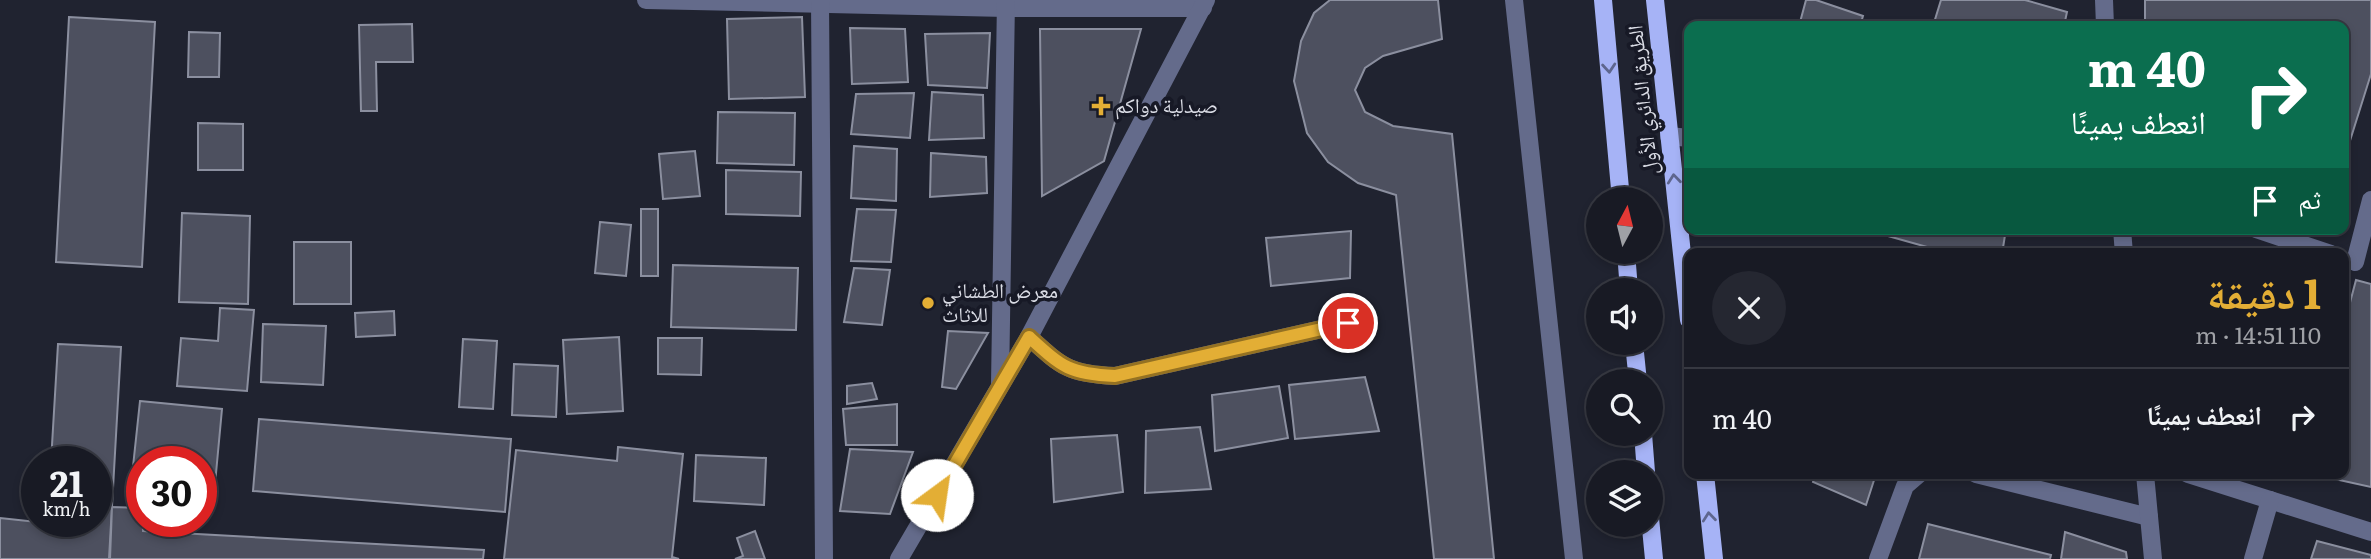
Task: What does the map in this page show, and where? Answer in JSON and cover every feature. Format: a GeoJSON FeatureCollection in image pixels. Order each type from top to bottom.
{"type":"FeatureCollection","features":[{"type":"Feature","properties":{"kind":"main road","name":"الطريق الدائري الأول"},"geometry":{"type":"LineString","coordinates":[[1602,0],[1620,187]]}},
{"type":"Feature","properties":{"kind":"main road","name":"الطريق الدائري الأول"},"geometry":{"type":"LineString","coordinates":[[1655,0],[1684,272]]}},
{"type":"Feature","properties":{"kind":"main road"},"geometry":{"type":"LineString","coordinates":[[1706,479],[1714,559]]}},
{"type":"Feature","properties":{"kind":"main road"},"geometry":{"type":"LineString","coordinates":[[1652,537],[1654,559]]}},
{"type":"Feature","properties":{"kind":"street"},"geometry":{"type":"LineString","coordinates":[[646,0],[1204,4],[1029,337],[899,559]]}},
{"type":"Feature","properties":{"kind":"street"},"geometry":{"type":"LineString","coordinates":[[1514,0],[1574,559]]}},
{"type":"Feature","properties":{"kind":"street"},"geometry":{"type":"LineString","coordinates":[[2104,0],[2105,21]]}},
{"type":"Feature","properties":{"kind":"street"},"geometry":{"type":"LineString","coordinates":[[820,2],[824,559]]}},
{"type":"Feature","properties":{"kind":"street"},"geometry":{"type":"LineString","coordinates":[[1000,387],[1006,4]]}},
{"type":"Feature","properties":{"kind":"street"},"geometry":{"type":"LineString","coordinates":[[1670,136],[1684,137]]}},
{"type":"Feature","properties":{"kind":"street"},"geometry":{"type":"LineString","coordinates":[[2356,262],[2371,200]]}},
{"type":"Feature","properties":{"kind":"street"},"geometry":{"type":"LineString","coordinates":[[2274,235],[2313,248]]}},
{"type":"Feature","properties":{"kind":"street"},"geometry":{"type":"LineString","coordinates":[[1029,337],[1057,362],[1083,374],[1115,376],[1348,323]]}},
{"type":"Feature","properties":{"kind":"street"},"geometry":{"type":"LineString","coordinates":[[1878,559],[1905,485],[1913,479]]}},
{"type":"Feature","properties":{"kind":"street"},"geometry":{"type":"LineString","coordinates":[[1996,479],[2149,517]]}},
{"type":"Feature","properties":{"kind":"street"},"geometry":{"type":"LineString","coordinates":[[2145,479],[2153,559]]}},
{"type":"Feature","properties":{"kind":"street"},"geometry":{"type":"LineString","coordinates":[[2204,479],[2371,531]]}},
{"type":"Feature","properties":{"kind":"street"},"geometry":{"type":"LineString","coordinates":[[2253,559],[2270,500]]}},
{"type":"Feature","properties":{"kind":"building"},"geometry":{"type":"Polygon","coordinates":[[[1330,0],[1438,0],[1442,39],[1383,56],[1365,68],[1355,90],[1365,112],[1393,126],[1452,134],[1494,559],[1434,559],[1396,195],[1358,183],[1328,162],[1307,133],[1294,81],[1301,41],[1314,13],[1330,0]]]}},
{"type":"Feature","properties":{"kind":"building"},"geometry":{"type":"Polygon","coordinates":[[[1806,0],[1816,0],[1863,16],[1862,21],[1800,21],[1806,0]]]}},
{"type":"Feature","properties":{"kind":"building"},"geometry":{"type":"Polygon","coordinates":[[[1941,0],[2025,0],[2067,12],[2065,21],[1935,21],[1941,0]]]}},
{"type":"Feature","properties":{"kind":"building"},"geometry":{"type":"Polygon","coordinates":[[[2145,0],[2371,0],[2371,74],[2349,144],[2349,21],[2145,21],[2145,0]]]}},
{"type":"Feature","properties":{"kind":"building"},"geometry":{"type":"Polygon","coordinates":[[[69,17],[155,22],[142,267],[56,262],[69,17]]]}},
{"type":"Feature","properties":{"kind":"building"},"geometry":{"type":"Polygon","coordinates":[[[802,17],[805,97],[729,99],[727,19],[802,17]]]}},
{"type":"Feature","properties":{"kind":"building"},"geometry":{"type":"Polygon","coordinates":[[[412,24],[413,62],[376,62],[377,111],[361,111],[359,25],[412,24]]]}},
{"type":"Feature","properties":{"kind":"building"},"geometry":{"type":"Polygon","coordinates":[[[850,28],[905,29],[908,82],[852,84],[850,28]]]}},
{"type":"Feature","properties":{"kind":"building"},"geometry":{"type":"Polygon","coordinates":[[[1040,29],[1141,29],[1104,161],[1042,196],[1040,29]]]}},
{"type":"Feature","properties":{"kind":"building"},"geometry":{"type":"Polygon","coordinates":[[[189,32],[220,33],[219,77],[188,77],[189,32]]]}},
{"type":"Feature","properties":{"kind":"building"},"geometry":{"type":"Polygon","coordinates":[[[990,33],[987,88],[928,85],[925,34],[990,33]]]}},
{"type":"Feature","properties":{"kind":"building"},"geometry":{"type":"Polygon","coordinates":[[[932,92],[983,95],[984,138],[929,140],[932,92]]]}},
{"type":"Feature","properties":{"kind":"building"},"geometry":{"type":"Polygon","coordinates":[[[914,93],[910,138],[851,134],[856,94],[914,93]]]}},
{"type":"Feature","properties":{"kind":"building"},"geometry":{"type":"Polygon","coordinates":[[[718,112],[795,113],[794,165],[717,163],[718,112]]]}},
{"type":"Feature","properties":{"kind":"building"},"geometry":{"type":"Polygon","coordinates":[[[198,123],[243,124],[243,170],[198,170],[198,123]]]}},
{"type":"Feature","properties":{"kind":"building"},"geometry":{"type":"Polygon","coordinates":[[[854,146],[897,149],[896,201],[851,198],[854,146]]]}},
{"type":"Feature","properties":{"kind":"building"},"geometry":{"type":"Polygon","coordinates":[[[695,151],[700,196],[663,199],[659,154],[695,151]]]}},
{"type":"Feature","properties":{"kind":"building"},"geometry":{"type":"Polygon","coordinates":[[[931,153],[986,157],[987,193],[930,197],[931,153]]]}},
{"type":"Feature","properties":{"kind":"building"},"geometry":{"type":"Polygon","coordinates":[[[726,170],[801,172],[800,216],[726,214],[726,170]]]}},
{"type":"Feature","properties":{"kind":"building"},"geometry":{"type":"Polygon","coordinates":[[[641,209],[658,209],[658,276],[641,276],[641,209]]]}},
{"type":"Feature","properties":{"kind":"building"},"geometry":{"type":"Polygon","coordinates":[[[857,209],[896,210],[891,262],[851,261],[857,209]]]}},
{"type":"Feature","properties":{"kind":"building"},"geometry":{"type":"Polygon","coordinates":[[[182,213],[250,216],[248,304],[179,302],[182,213]]]}},
{"type":"Feature","properties":{"kind":"building"},"geometry":{"type":"Polygon","coordinates":[[[600,222],[631,225],[626,276],[595,273],[600,222]]]}},
{"type":"Feature","properties":{"kind":"building"},"geometry":{"type":"Polygon","coordinates":[[[1351,231],[1350,278],[1271,286],[1266,238],[1351,231]]]}},
{"type":"Feature","properties":{"kind":"building"},"geometry":{"type":"Polygon","coordinates":[[[1884,235],[2005,235],[2003,248],[1931,248],[1884,235]]]}},
{"type":"Feature","properties":{"kind":"building"},"geometry":{"type":"Polygon","coordinates":[[[294,242],[351,242],[351,304],[294,304],[294,242]]]}},
{"type":"Feature","properties":{"kind":"building"},"geometry":{"type":"Polygon","coordinates":[[[673,265],[798,268],[796,330],[671,327],[673,265]]]}},
{"type":"Feature","properties":{"kind":"building"},"geometry":{"type":"Polygon","coordinates":[[[854,268],[890,270],[882,325],[844,322],[854,268]]]}},
{"type":"Feature","properties":{"kind":"building"},"geometry":{"type":"Polygon","coordinates":[[[2356,280],[2371,284],[2371,487],[2335,479],[2349,479],[2349,306],[2356,280]]]}},
{"type":"Feature","properties":{"kind":"building"},"geometry":{"type":"Polygon","coordinates":[[[220,308],[254,310],[247,391],[177,386],[181,338],[218,341],[220,308]]]}},
{"type":"Feature","properties":{"kind":"building"},"geometry":{"type":"Polygon","coordinates":[[[394,311],[395,335],[356,337],[355,313],[394,311]]]}},
{"type":"Feature","properties":{"kind":"building"},"geometry":{"type":"Polygon","coordinates":[[[263,324],[326,326],[323,385],[261,382],[263,324]]]}},
{"type":"Feature","properties":{"kind":"building"},"geometry":{"type":"Polygon","coordinates":[[[948,331],[988,333],[956,389],[942,387],[948,331]]]}},
{"type":"Feature","properties":{"kind":"building"},"geometry":{"type":"Polygon","coordinates":[[[619,337],[623,411],[567,414],[563,340],[619,337]]]}},
{"type":"Feature","properties":{"kind":"building"},"geometry":{"type":"Polygon","coordinates":[[[658,338],[702,338],[701,375],[658,374],[658,338]]]}},
{"type":"Feature","properties":{"kind":"building"},"geometry":{"type":"Polygon","coordinates":[[[463,339],[497,341],[493,409],[459,407],[463,339]]]}},
{"type":"Feature","properties":{"kind":"building"},"geometry":{"type":"Polygon","coordinates":[[[58,344],[121,347],[112,506],[112,446],[52,446],[58,344]]]}},
{"type":"Feature","properties":{"kind":"building"},"geometry":{"type":"Polygon","coordinates":[[[514,364],[558,366],[556,417],[512,415],[514,364]]]}},
{"type":"Feature","properties":{"kind":"building"},"geometry":{"type":"Polygon","coordinates":[[[1365,377],[1379,431],[1295,439],[1289,385],[1365,377]]]}},
{"type":"Feature","properties":{"kind":"building"},"geometry":{"type":"Polygon","coordinates":[[[872,383],[877,399],[847,404],[847,386],[872,383]]]}},
{"type":"Feature","properties":{"kind":"building"},"geometry":{"type":"Polygon","coordinates":[[[1279,386],[1288,438],[1215,451],[1212,395],[1279,386]]]}},
{"type":"Feature","properties":{"kind":"building"},"geometry":{"type":"Polygon","coordinates":[[[140,401],[222,409],[217,463],[217,446],[135,446],[140,401]]]}},
{"type":"Feature","properties":{"kind":"building"},"geometry":{"type":"Polygon","coordinates":[[[897,404],[897,445],[846,445],[843,409],[897,404]]]}},
{"type":"Feature","properties":{"kind":"building"},"geometry":{"type":"Polygon","coordinates":[[[259,419],[511,439],[505,512],[253,491],[259,419]]]}},
{"type":"Feature","properties":{"kind":"building"},"geometry":{"type":"Polygon","coordinates":[[[1200,427],[1211,489],[1145,493],[1146,431],[1200,427]]]}},
{"type":"Feature","properties":{"kind":"building"},"geometry":{"type":"Polygon","coordinates":[[[1117,435],[1123,492],[1054,502],[1051,439],[1117,435]]]}},
{"type":"Feature","properties":{"kind":"building"},"geometry":{"type":"Polygon","coordinates":[[[618,447],[683,454],[672,557],[679,559],[504,559],[516,450],[617,461],[618,447]]]}},
{"type":"Feature","properties":{"kind":"building"},"geometry":{"type":"Polygon","coordinates":[[[850,449],[913,452],[890,514],[840,511],[850,449]]]}},
{"type":"Feature","properties":{"kind":"building"},"geometry":{"type":"Polygon","coordinates":[[[696,455],[766,458],[764,505],[694,501],[696,455]]]}},
{"type":"Feature","properties":{"kind":"building"},"geometry":{"type":"Polygon","coordinates":[[[1814,479],[1874,479],[1866,505],[1813,482],[1814,479]]]}},
{"type":"Feature","properties":{"kind":"building"},"geometry":{"type":"Polygon","coordinates":[[[112,507],[126,507],[126,537],[217,535],[484,550],[483,559],[110,559],[112,507]]]}},
{"type":"Feature","properties":{"kind":"building"},"geometry":{"type":"Polygon","coordinates":[[[0,518],[21,520],[21,537],[110,537],[109,559],[0,559],[0,518]]]}},
{"type":"Feature","properties":{"kind":"building"},"geometry":{"type":"Polygon","coordinates":[[[1928,524],[2051,555],[2050,559],[1919,559],[1928,524]]]}},
{"type":"Feature","properties":{"kind":"building"},"geometry":{"type":"Polygon","coordinates":[[[755,531],[765,559],[735,559],[743,556],[737,538],[755,531]]]}},
{"type":"Feature","properties":{"kind":"building"},"geometry":{"type":"Polygon","coordinates":[[[2065,532],[2126,552],[2127,559],[2061,559],[2065,532]]]}},
{"type":"Feature","properties":{"kind":"building"},"geometry":{"type":"Polygon","coordinates":[[[2317,541],[2371,555],[2371,559],[2311,559],[2317,541]]]}},
{"type":"Feature","properties":{"kind":"place","name":"صيدلية دواكم"},"geometry":{"type":"Point","coordinates":[1101,106]}},
{"type":"Feature","properties":{"kind":"place","name":"معرض الطشاني للاثاث"},"geometry":{"type":"Point","coordinates":[928,303]}},
{"type":"Feature","properties":{"kind":"route"},"geometry":{"type":"LineString","coordinates":[[937,495],[1029,337],[1057,362],[1083,374],[1115,376],[1348,323]]}}]}
